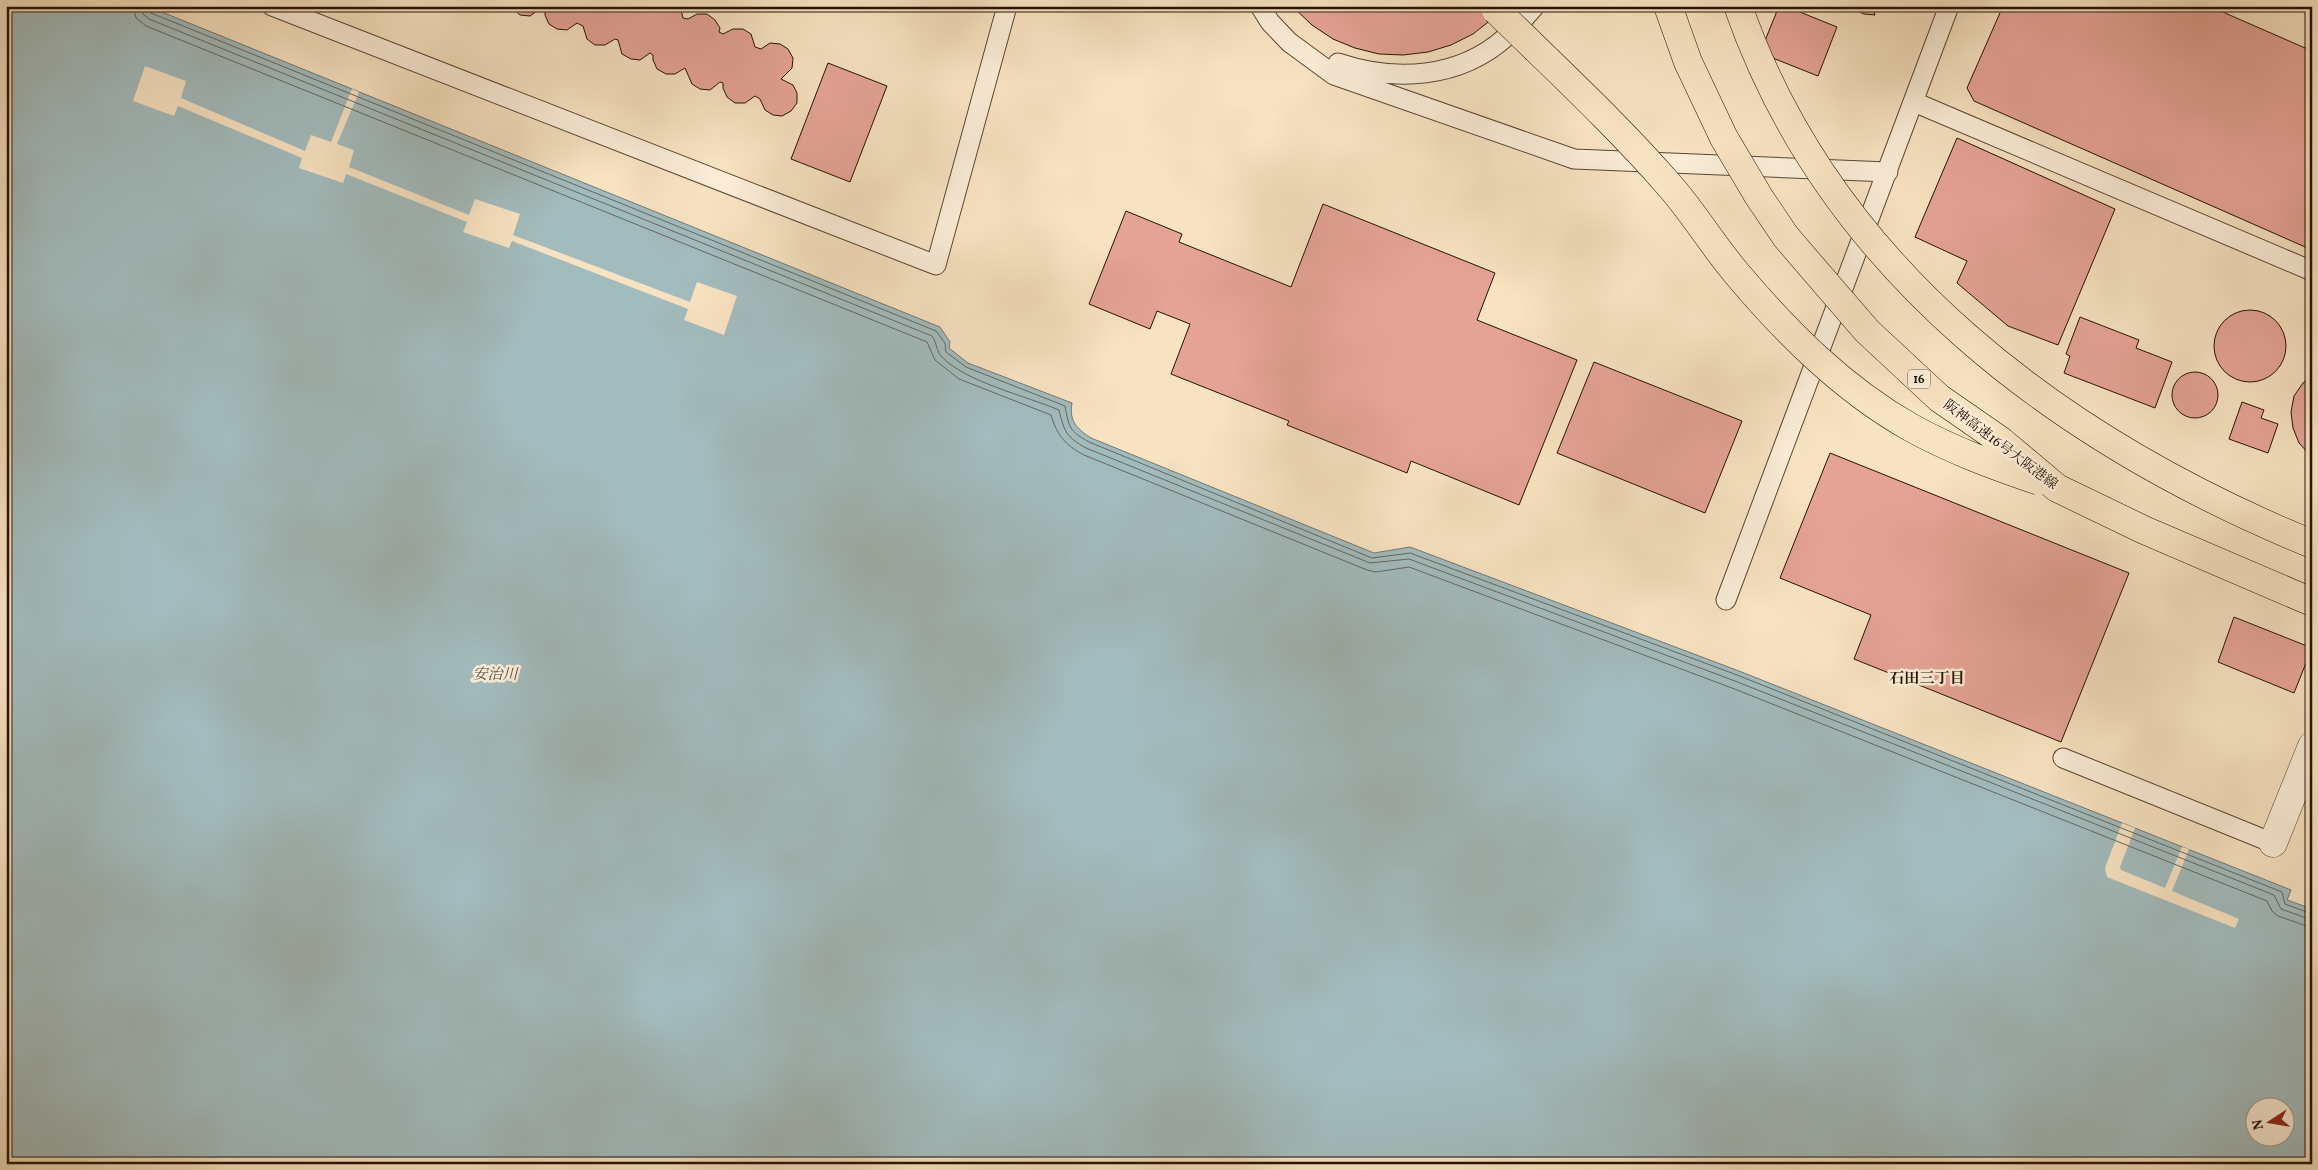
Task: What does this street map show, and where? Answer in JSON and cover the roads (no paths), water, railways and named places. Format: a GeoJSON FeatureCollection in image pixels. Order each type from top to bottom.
{"type":"FeatureCollection","features":[{"type":"Feature","properties":{"kind":"highway","name":"阪神高速16号大阪港線"},"geometry":{"type":"LineString","coordinates":[[1668,6],[1688,62],[1724,138],[1759,197],[1786,237],[1867,331],[1939,398],[2000,441],[2057,488],[2144,530],[2312,602]]}},
{"type":"Feature","properties":{"kind":"highway"},"geometry":{"type":"LineString","coordinates":[[1738,6],[1770,86],[1804,148],[1846,209],[1883,254],[1954,327],[1997,364],[2038,394],[2128,453],[2225,505],[2312,544]]}},
{"type":"Feature","properties":{"kind":"highway"},"geometry":{"type":"LineString","coordinates":[[1496,10],[1627,140],[1670,186],[1736,273],[1774,317],[1830,371],[1866,398],[1926,435],[1989,464],[2057,488]]}},
{"type":"Feature","properties":{"kind":"street"},"geometry":{"type":"LineString","coordinates":[[2273,843],[2312,746]]}},
{"type":"Feature","properties":{"kind":"lane"},"geometry":{"type":"LineString","coordinates":[[272,6],[936,264],[1007,6]]}},
{"type":"Feature","properties":{"kind":"lane"},"geometry":{"type":"LineString","coordinates":[[1260,6],[1270,22],[1289,42],[1334,75],[1574,158],[1888,172]]}},
{"type":"Feature","properties":{"kind":"lane"},"geometry":{"type":"LineString","coordinates":[[1272,6],[1277,16],[1294,32],[1338,63],[1366,72],[1403,76],[1439,72],[1475,59],[1506,38],[1535,6]]}},
{"type":"Feature","properties":{"kind":"lane"},"geometry":{"type":"LineString","coordinates":[[1726,600],[1949,6]]}},
{"type":"Feature","properties":{"kind":"lane"},"geometry":{"type":"LineString","coordinates":[[1914,102],[2312,271]]}},
{"type":"Feature","properties":{"kind":"lane"},"geometry":{"type":"LineString","coordinates":[[2063,758],[2273,843]]}},
{"type":"Feature","properties":{"kind":"water","name":"安治川"},"geometry":{"type":"Polygon","coordinates":[[[6,6],[147,6],[940,327],[950,342],[949,348],[968,363],[1072,403],[1071,409],[1075,424],[1091,438],[1374,553],[1410,547],[1739,671],[2291,890],[2287,900],[2312,909],[2312,1164],[6,1164],[6,6]]]}},
{"type":"Feature","properties":{"kind":"district","name":"石田三丁目"},"geometry":{"type":"Point","coordinates":[1927,678]}}]}
